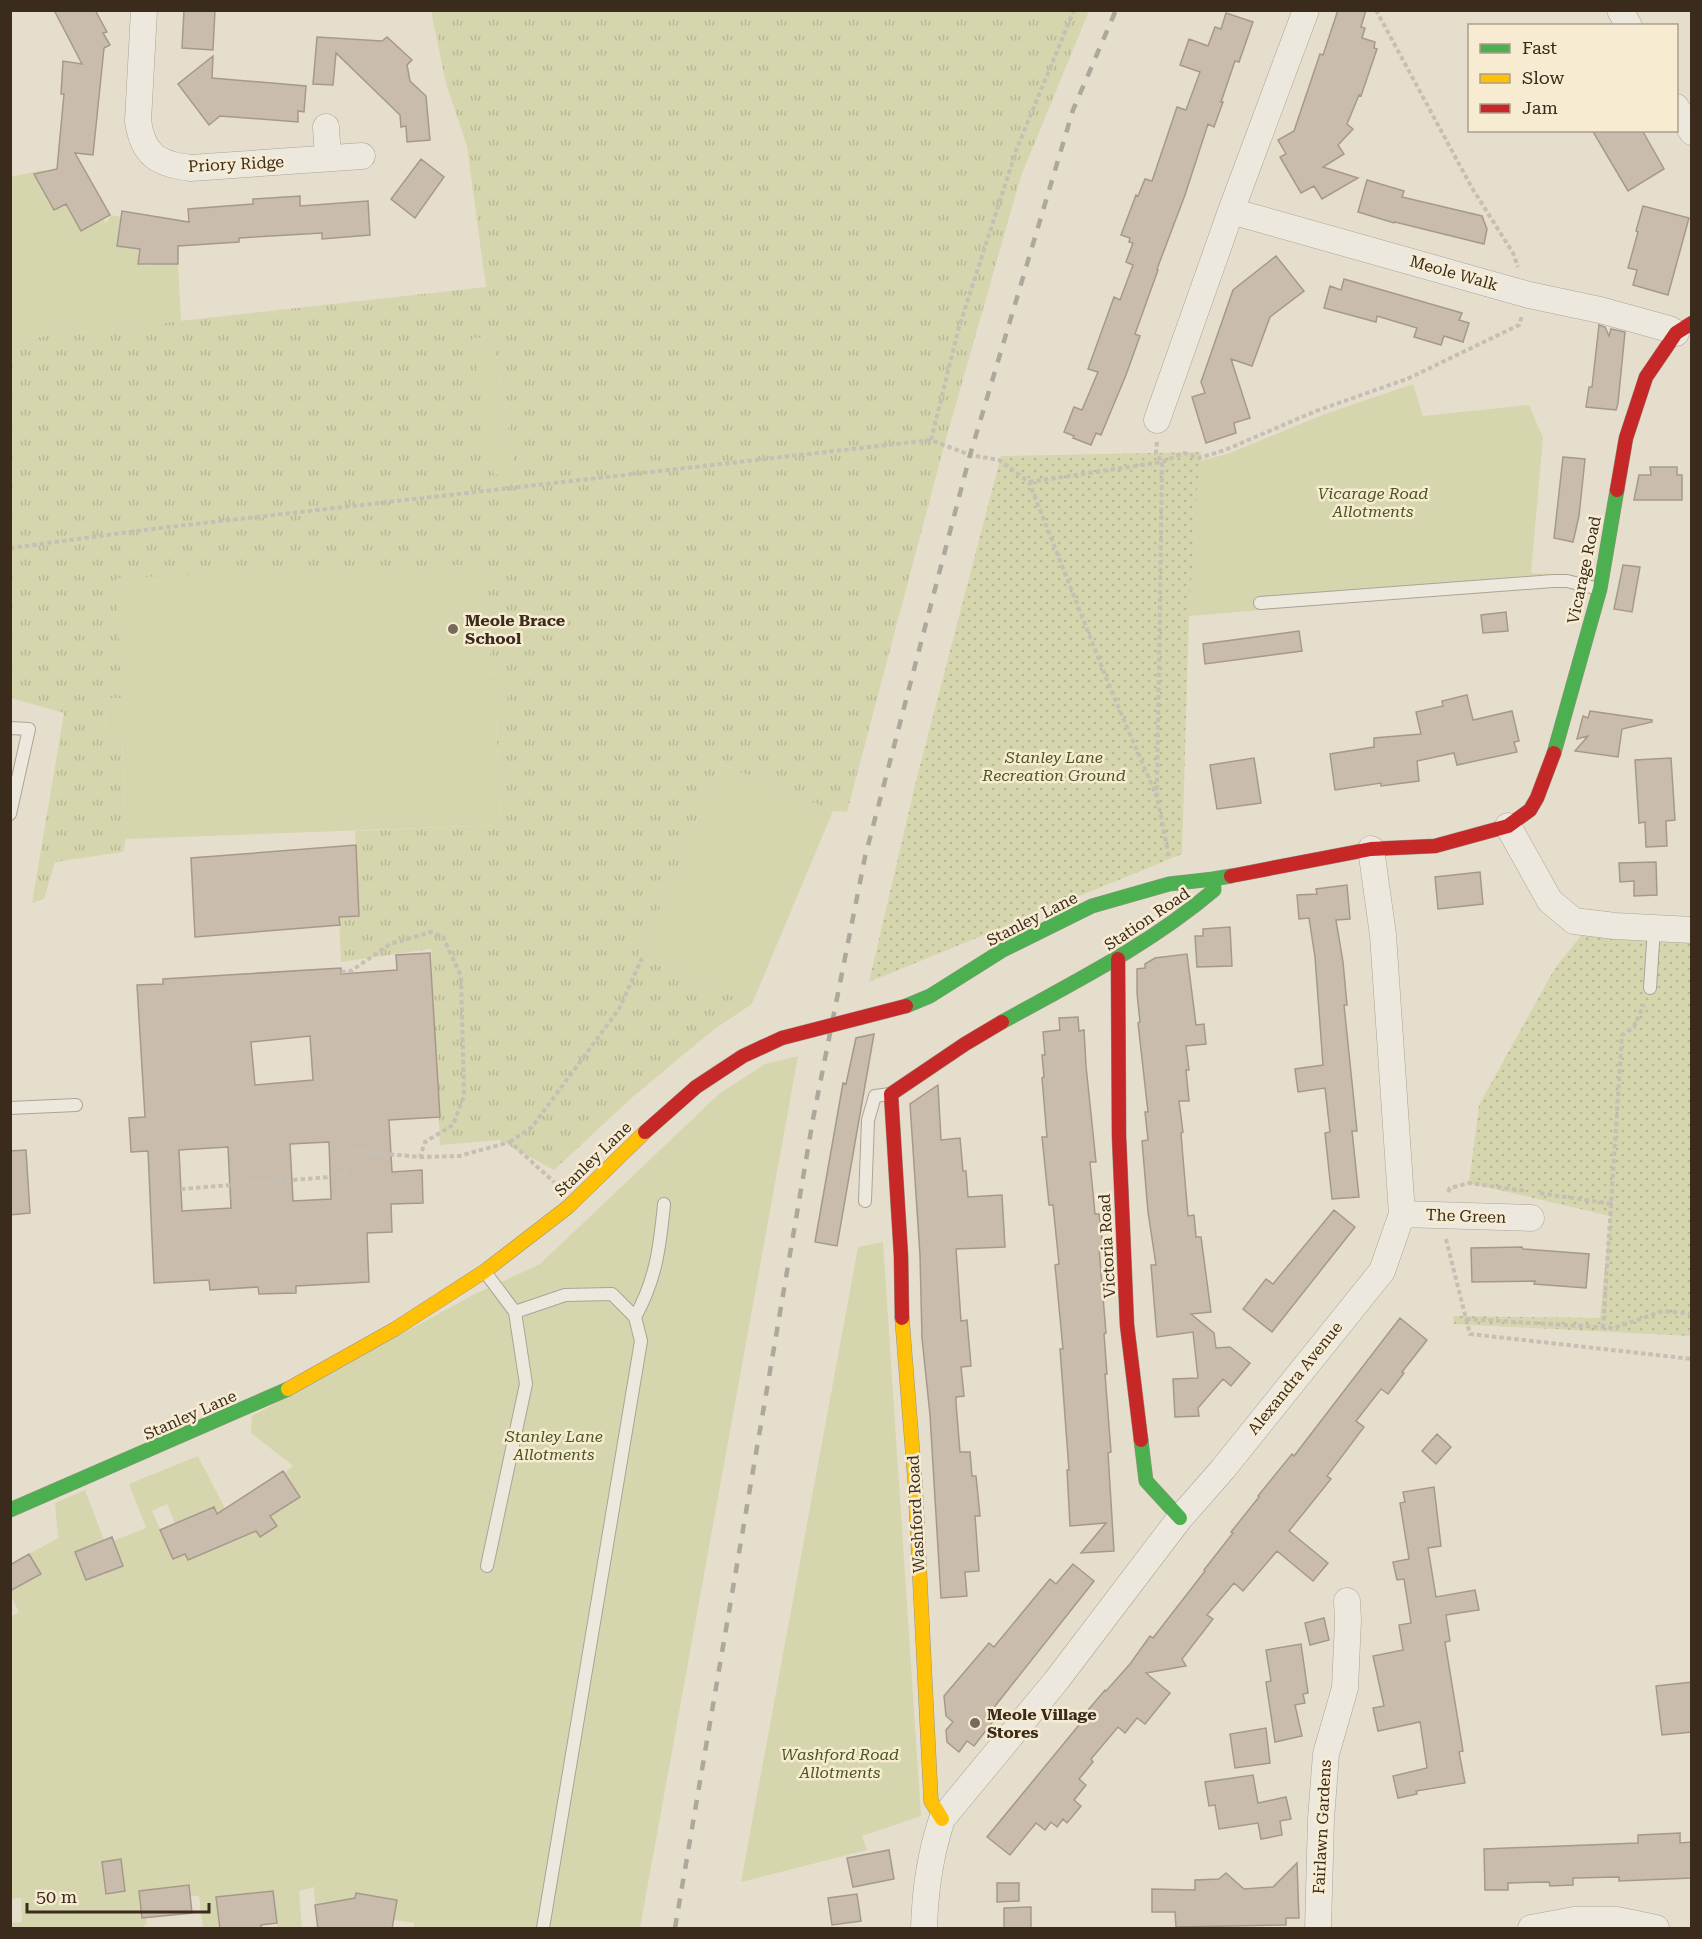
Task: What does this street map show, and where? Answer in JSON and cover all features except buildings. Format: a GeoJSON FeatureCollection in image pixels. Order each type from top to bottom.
{"type":"FeatureCollection","features":[{"type":"Feature","properties":{"kind":"street","name":"Priory Ridge"},"geometry":{"type":"LineString","coordinates":[[144,10],[138,121],[141,138],[148,152],[173,166],[191,168],[362,156]]}},
{"type":"Feature","properties":{"kind":"street"},"geometry":{"type":"LineString","coordinates":[[1157,420],[1306,10]]}},
{"type":"Feature","properties":{"kind":"street"},"geometry":{"type":"LineString","coordinates":[[1620,10],[1628,24]]}},
{"type":"Feature","properties":{"kind":"street"},"geometry":{"type":"LineString","coordinates":[[1678,109],[1692,132]]}},
{"type":"Feature","properties":{"kind":"street"},"geometry":{"type":"LineString","coordinates":[[326,127],[328,158]]}},
{"type":"Feature","properties":{"kind":"street","name":"Meole Walk"},"geometry":{"type":"LineString","coordinates":[[1232,211],[1529,294],[1669,328],[1684,328]]}},
{"type":"Feature","properties":{"kind":"street","name":"Vicarage Road"},"geometry":{"type":"LineString","coordinates":[[1508,826],[1530,810],[1552,758],[1600,589],[1626,438],[1646,377],[1684,328]]}},
{"type":"Feature","properties":{"kind":"street"},"geometry":{"type":"LineString","coordinates":[[1214,879],[1371,849],[1435,846],[1508,826],[1550,901],[1574,921],[1692,930]]}},
{"type":"Feature","properties":{"kind":"street","name":"Alexandra Avenue"},"geometry":{"type":"LineString","coordinates":[[942,1819],[1056,1681],[1180,1518],[1223,1469],[1382,1271],[1402,1214],[1383,935],[1371,849]]}},
{"type":"Feature","properties":{"kind":"street","name":"Stanley Lane"},"geometry":{"type":"LineString","coordinates":[[10,1510],[297,1385],[395,1329],[484,1271],[574,1201],[662,1116],[696,1087],[743,1056],[782,1038],[906,1006],[930,996],[1003,950],[1092,906],[1169,884],[1214,879]]}},
{"type":"Feature","properties":{"kind":"street","name":"Station Road"},"geometry":{"type":"LineString","coordinates":[[891,1094],[989,1030],[1118,959],[1190,913],[1214,890],[1214,879]]}},
{"type":"Feature","properties":{"kind":"street","name":"Victoria Road"},"geometry":{"type":"LineString","coordinates":[[1118,959],[1119,1136],[1127,1325],[1146,1481],[1180,1518]]}},
{"type":"Feature","properties":{"kind":"street","name":"Washford Road"},"geometry":{"type":"LineString","coordinates":[[891,1094],[901,1256],[903,1341],[915,1482],[931,1801],[942,1819]]}},
{"type":"Feature","properties":{"kind":"street","name":"The Green"},"geometry":{"type":"LineString","coordinates":[[1402,1214],[1531,1218]]}},
{"type":"Feature","properties":{"kind":"street","name":"Fairlawn Gardens"},"geometry":{"type":"LineString","coordinates":[[1318,1929],[1321,1819],[1326,1754],[1345,1688],[1354,1613]]}},
{"type":"Feature","properties":{"kind":"street"},"geometry":{"type":"LineString","coordinates":[[924,1929],[925,1896],[933,1847],[942,1819]]}},
{"type":"Feature","properties":{"kind":"street"},"geometry":{"type":"LineString","coordinates":[[1531,1929],[1574,1920],[1617,1920],[1656,1929]]}},
{"type":"Feature","properties":{"kind":"lane"},"geometry":{"type":"LineString","coordinates":[[1260,603],[1553,581],[1567,581],[1600,589]]}},
{"type":"Feature","properties":{"kind":"lane"},"geometry":{"type":"LineString","coordinates":[[10,728],[28,729],[10,814]]}},
{"type":"Feature","properties":{"kind":"lane"},"geometry":{"type":"LineString","coordinates":[[1650,988],[1654,928]]}},
{"type":"Feature","properties":{"kind":"lane"},"geometry":{"type":"LineString","coordinates":[[865,1201],[868,1120],[875,1096],[891,1094]]}},
{"type":"Feature","properties":{"kind":"lane"},"geometry":{"type":"LineString","coordinates":[[10,1108],[76,1105]]}},
{"type":"Feature","properties":{"kind":"lane"},"geometry":{"type":"LineString","coordinates":[[635,1317],[647,1294],[661,1242],[664,1204]]}},
{"type":"Feature","properties":{"kind":"lane"},"geometry":{"type":"LineString","coordinates":[[484,1271],[515,1312],[526,1384],[487,1566]]}},
{"type":"Feature","properties":{"kind":"lane"},"geometry":{"type":"LineString","coordinates":[[515,1312],[565,1295],[612,1294],[635,1317],[641,1341],[543,1929]]}},
{"type":"Feature","properties":{"kind":"path"},"geometry":{"type":"LineString","coordinates":[[931,440],[959,327],[1017,148],[1074,10]]}},
{"type":"Feature","properties":{"kind":"path"},"geometry":{"type":"LineString","coordinates":[[1029,482],[1162,462],[1184,453],[1199,458],[1225,450],[1316,411],[1407,379],[1519,325],[1529,294],[1513,254],[1472,188],[1376,10]]}},
{"type":"Feature","properties":{"kind":"path"},"geometry":{"type":"LineString","coordinates":[[10,548],[160,528],[931,440],[970,455],[999,460],[1029,482],[1111,690],[1157,797],[1170,860],[1169,884]]}},
{"type":"Feature","properties":{"kind":"path"},"geometry":{"type":"LineString","coordinates":[[1157,797],[1162,462]]}},
{"type":"Feature","properties":{"kind":"path"},"geometry":{"type":"LineString","coordinates":[[341,972],[351,971],[390,944],[431,932],[443,938],[460,976],[464,1096],[453,1125],[425,1142],[420,1157]]}},
{"type":"Feature","properties":{"kind":"path"},"geometry":{"type":"LineString","coordinates":[[339,1175],[345,1175],[354,1151],[420,1157],[459,1156],[510,1142],[532,1127],[619,1009],[642,958]]}},
{"type":"Feature","properties":{"kind":"path"},"geometry":{"type":"LineString","coordinates":[[1603,1328],[1622,1035],[1634,1027],[1650,988]]}},
{"type":"Feature","properties":{"kind":"path"},"geometry":{"type":"LineString","coordinates":[[510,1142],[574,1201]]}},
{"type":"Feature","properties":{"kind":"path"},"geometry":{"type":"LineString","coordinates":[[181,1189],[330,1177]]}},
{"type":"Feature","properties":{"kind":"path"},"geometry":{"type":"LineString","coordinates":[[1440,1215],[1470,1334],[1692,1359]]}},
{"type":"Feature","properties":{"kind":"path"},"geometry":{"type":"LineString","coordinates":[[1466,1319],[1614,1328],[1663,1311],[1692,1314]]}},
{"type":"Feature","properties":{"kind":"green space","name":"Meole Brace School"},"geometry":{"type":"Polygon","coordinates":[[[431,11],[1089,11],[1021,176],[944,446],[847,812],[833,811],[721,764],[639,957],[752,1004],[713,1030],[635,1095],[554,1170],[499,1140],[440,1145],[431,949],[341,962],[339,917],[359,915],[355,831],[500,825],[496,716],[508,715],[506,680],[105,699],[106,735],[122,735],[126,839],[123,852],[55,862],[44,899],[32,903],[64,713],[11,698],[10,341],[486,287],[467,146],[446,84],[431,11]],[[493,336],[472,339],[515,472],[493,336]]]}},
{"type":"Feature","properties":{"kind":"green space"},"geometry":{"type":"Polygon","coordinates":[[[43,170],[48,186],[42,190],[53,210],[66,204],[81,231],[103,219],[106,223],[111,215],[121,217],[140,249],[138,264],[151,266],[153,251],[168,248],[169,264],[178,264],[181,321],[11,341],[10,177],[43,170]]]}},
{"type":"Feature","properties":{"kind":"green space"},"geometry":{"type":"Polygon","coordinates":[[[493,336],[515,472],[494,475],[472,339],[493,336]]]}},
{"type":"Feature","properties":{"kind":"green space","name":"Vicarage Road Allotments"},"geometry":{"type":"Polygon","coordinates":[[[1413,384],[1423,416],[1529,405],[1543,438],[1531,573],[1554,574],[1552,587],[1189,616],[1199,461],[1227,454],[1325,414],[1413,384]]]}},
{"type":"Feature","properties":{"kind":"green space","name":"Stanley Lane Recreation Ground"},"geometry":{"type":"Polygon","coordinates":[[[1201,452],[1189,616],[1182,854],[869,982],[916,781],[1001,456],[1201,452]]]}},
{"type":"Feature","properties":{"kind":"green space"},"geometry":{"type":"Polygon","coordinates":[[[487,564],[491,680],[507,680],[508,715],[496,716],[500,825],[126,839],[122,735],[106,736],[105,699],[121,698],[117,578],[487,564]]]}},
{"type":"Feature","properties":{"kind":"green space"},"geometry":{"type":"Polygon","coordinates":[[[721,764],[833,811],[752,1004],[639,957],[721,764]]]}},
{"type":"Feature","properties":{"kind":"green space"},"geometry":{"type":"Polygon","coordinates":[[[1584,932],[1691,943],[1691,1336],[1454,1324],[1453,1316],[1600,1318],[1610,1216],[1469,1183],[1479,1105],[1555,968],[1584,932]]]}},
{"type":"Feature","properties":{"kind":"green space","name":"Stanley Lane Allotments"},"geometry":{"type":"Polygon","coordinates":[[[798,1056],[640,1928],[414,1928],[414,1923],[394,1920],[396,1900],[357,1893],[354,1906],[333,1902],[315,1905],[314,1887],[299,1891],[302,1928],[277,1928],[273,1891],[217,1897],[220,1928],[203,1928],[199,1896],[190,1896],[189,1885],[139,1891],[142,1917],[146,1917],[147,1923],[142,1928],[11,1928],[11,1923],[22,1922],[21,1898],[10,1899],[10,1617],[19,1612],[11,1591],[40,1574],[29,1554],[58,1538],[55,1503],[85,1490],[104,1540],[113,1541],[146,1528],[129,1484],[198,1456],[233,1524],[247,1517],[260,1537],[277,1526],[270,1516],[299,1497],[284,1473],[293,1466],[251,1433],[252,1416],[471,1296],[540,1264],[720,1093],[765,1064],[798,1056]],[[167,1504],[152,1511],[173,1559],[185,1554],[189,1560],[229,1542],[214,1507],[175,1524],[167,1504]]]}},
{"type":"Feature","properties":{"kind":"green space","name":"Washford Road Allotments"},"geometry":{"type":"Polygon","coordinates":[[[883,1242],[921,1816],[862,1836],[867,1850],[741,1882],[858,1247],[883,1242]]]}},
{"type":"Feature","properties":{"kind":"railway"},"geometry":{"type":"LineString","coordinates":[[675,1928],[813,1119],[865,857],[970,455],[1073,110],[1116,10]]}},
{"type":"Feature","properties":{"kind":"traffic: fast"},"geometry":{"type":"LineString","coordinates":[[1554,753],[1600,589],[1617,490]]}},
{"type":"Feature","properties":{"kind":"traffic: fast"},"geometry":{"type":"LineString","coordinates":[[1002,1022],[1138,945],[1214,890],[1213,879],[1231,876]]}},
{"type":"Feature","properties":{"kind":"traffic: fast"},"geometry":{"type":"LineString","coordinates":[[906,1006],[930,996],[1003,950],[1092,906],[1169,884],[1213,879]]}},
{"type":"Feature","properties":{"kind":"traffic: fast"},"geometry":{"type":"LineString","coordinates":[[10,1510],[288,1389]]}},
{"type":"Feature","properties":{"kind":"traffic: fast"},"geometry":{"type":"LineString","coordinates":[[1141,1440],[1146,1481],[1180,1518]]}},
{"type":"Feature","properties":{"kind":"traffic: slow"},"geometry":{"type":"LineString","coordinates":[[288,1389],[395,1329],[485,1271],[568,1207],[645,1132]]}},
{"type":"Feature","properties":{"kind":"traffic: slow"},"geometry":{"type":"LineString","coordinates":[[902,1318],[915,1482],[931,1801],[942,1819]]}},
{"type":"Feature","properties":{"kind":"traffic: jam"},"geometry":{"type":"LineString","coordinates":[[1617,490],[1626,438],[1646,377],[1676,333],[1692,323]]}},
{"type":"Feature","properties":{"kind":"traffic: jam"},"geometry":{"type":"LineString","coordinates":[[1231,876],[1371,849],[1435,846],[1508,826],[1530,810],[1554,753]]}},
{"type":"Feature","properties":{"kind":"traffic: jam"},"geometry":{"type":"LineString","coordinates":[[1118,959],[1119,1136],[1127,1325],[1141,1440]]}},
{"type":"Feature","properties":{"kind":"traffic: jam"},"geometry":{"type":"LineString","coordinates":[[782,1038],[906,1006]]}},
{"type":"Feature","properties":{"kind":"traffic: jam"},"geometry":{"type":"LineString","coordinates":[[902,1318],[901,1256],[891,1094],[1002,1022]]}},
{"type":"Feature","properties":{"kind":"traffic: jam"},"geometry":{"type":"LineString","coordinates":[[645,1132],[696,1087],[743,1056],[782,1038]]}},
{"type":"Feature","properties":{"kind":"place","name":"Meole Brace School"},"geometry":{"type":"Point","coordinates":[453,629]}},
{"type":"Feature","properties":{"kind":"place","name":"Meole Village Stores"},"geometry":{"type":"Point","coordinates":[975,1723]}}]}
